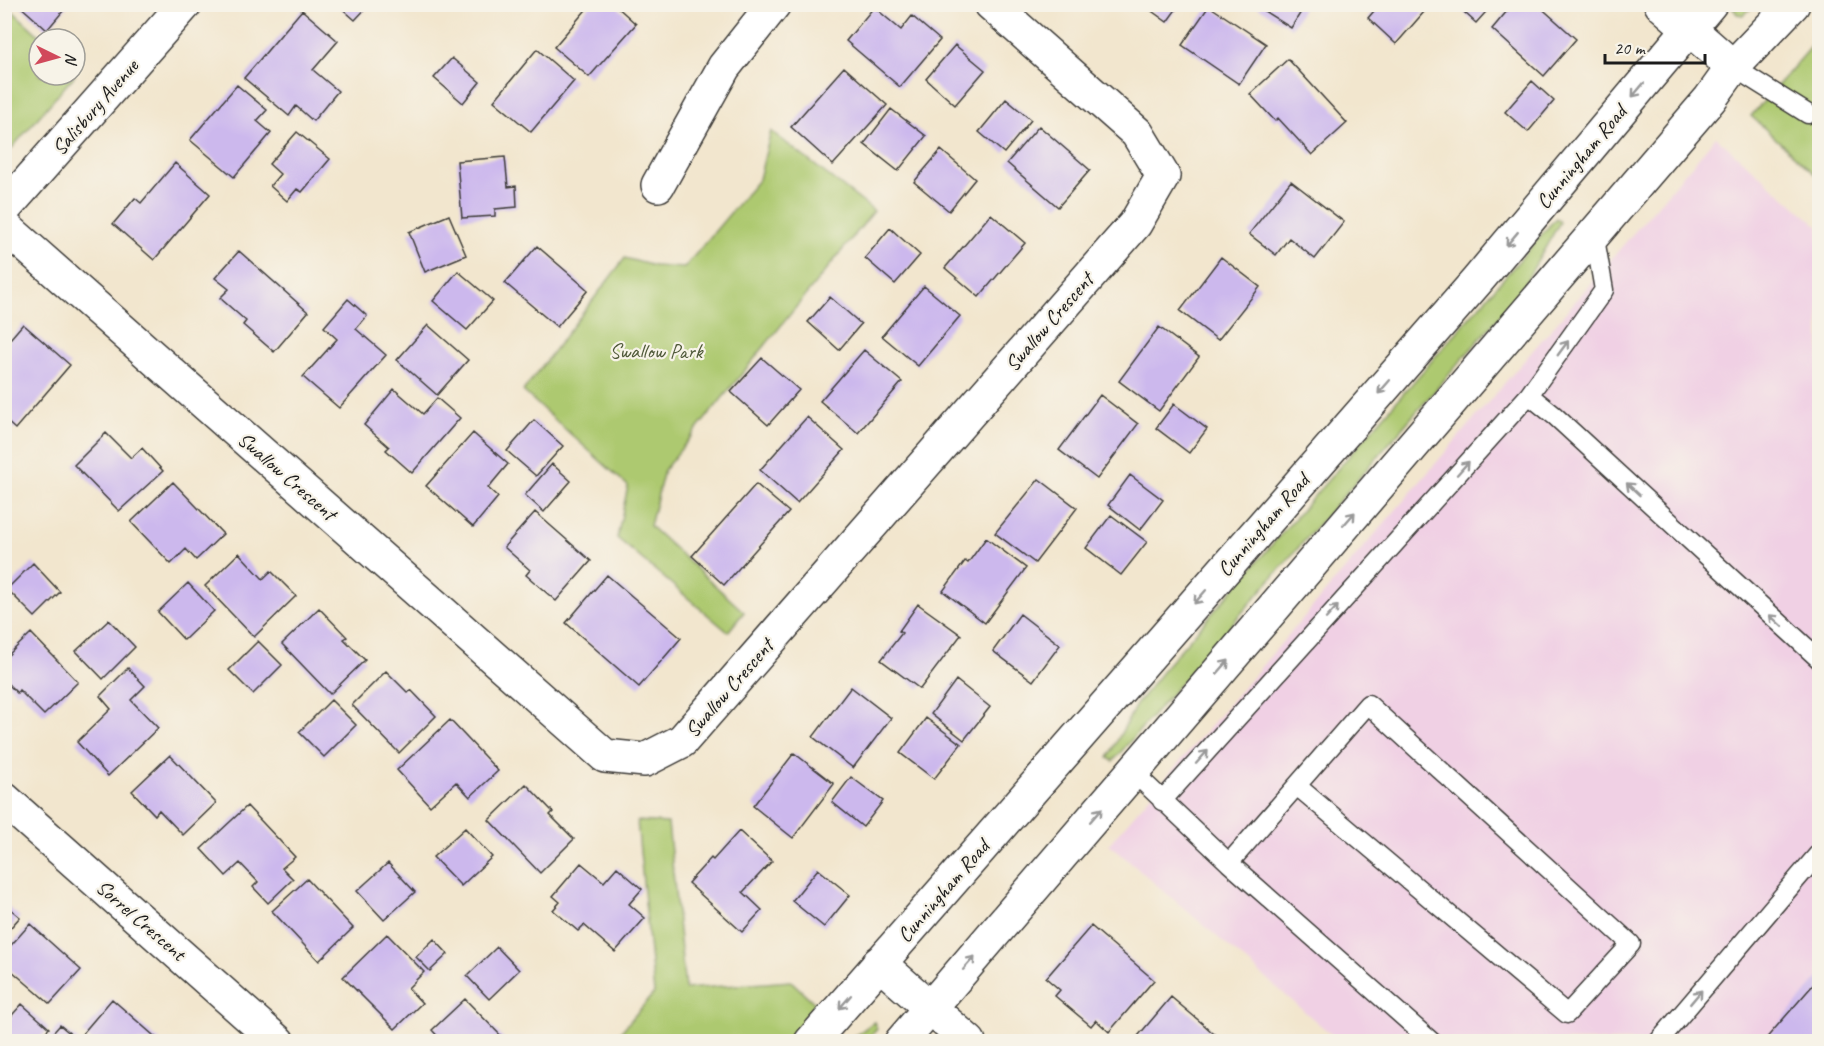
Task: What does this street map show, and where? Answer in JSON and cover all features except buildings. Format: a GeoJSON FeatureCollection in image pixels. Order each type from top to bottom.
{"type":"FeatureCollection","features":[{"type":"Feature","properties":{"kind":"street","name":"Salisbury Avenue"},"geometry":{"type":"LineString","coordinates":[[4,209],[185,4]]}},
{"type":"Feature","properties":{"kind":"street"},"geometry":{"type":"LineString","coordinates":[[658,185],[724,67],[774,4]]}},
{"type":"Feature","properties":{"kind":"street","name":"Swallow Crescent"},"geometry":{"type":"LineString","coordinates":[[4,226],[605,756],[645,760],[682,741],[1135,224],[1163,176],[1137,133],[991,4]]}},
{"type":"Feature","properties":{"kind":"street"},"geometry":{"type":"LineString","coordinates":[[1661,4],[1733,67]]}},
{"type":"Feature","properties":{"kind":"street","name":"Cunningham Road"},"geometry":{"type":"LineString","coordinates":[[811,1041],[1478,280],[1710,4]]}},
{"type":"Feature","properties":{"kind":"street"},"geometry":{"type":"LineString","coordinates":[[901,1041],[1710,99],[1733,67],[1793,4]]}},
{"type":"Feature","properties":{"kind":"street","name":"Sorrel Crescent"},"geometry":{"type":"LineString","coordinates":[[4,799],[278,1041]]}},
{"type":"Feature","properties":{"kind":"street"},"geometry":{"type":"LineString","coordinates":[[879,963],[969,1041]]}},
{"type":"Feature","properties":{"kind":"lane"},"geometry":{"type":"LineString","coordinates":[[1733,67],[1808,114]]}},
{"type":"Feature","properties":{"kind":"lane"},"geometry":{"type":"LineString","coordinates":[[1162,801],[1529,395],[1604,290],[1594,233]]}},
{"type":"Feature","properties":{"kind":"lane"},"geometry":{"type":"LineString","coordinates":[[1529,395],[1555,416],[1820,660]]}},
{"type":"Feature","properties":{"kind":"lane"},"geometry":{"type":"LineString","coordinates":[[1229,863],[1368,704],[1631,944],[1567,1014],[1297,786]]}},
{"type":"Feature","properties":{"kind":"lane"},"geometry":{"type":"LineString","coordinates":[[1133,772],[1229,863],[1432,1041]]}},
{"type":"Feature","properties":{"kind":"lane"},"geometry":{"type":"LineString","coordinates":[[1658,1041],[1820,852]]}},
{"type":"Feature","properties":{"kind":"shaded area"},"geometry":{"type":"Polygon","coordinates":[[[1716,137],[1819,227],[1819,1041],[1339,1041],[1109,844],[1716,137]]]}},
{"type":"Feature","properties":{"kind":"green space"},"geometry":{"type":"Polygon","coordinates":[[[5,4],[30,27],[27,27],[27,87],[65,87],[5,156],[5,4]]]}},
{"type":"Feature","properties":{"kind":"green space"},"geometry":{"type":"Polygon","coordinates":[[[1736,4],[1756,5],[1743,15],[1737,14],[1733,8],[1736,4]]]}},
{"type":"Feature","properties":{"kind":"green space"},"geometry":{"type":"Polygon","coordinates":[[[1819,38],[1819,178],[1751,116],[1819,38]]]}},
{"type":"Feature","properties":{"kind":"green space","name":"Swallow Park"},"geometry":{"type":"Polygon","coordinates":[[[771,131],[874,211],[664,470],[650,526],[744,612],[728,632],[617,538],[628,486],[523,391],[625,258],[654,266],[684,268],[759,179],[771,131]]]}},
{"type":"Feature","properties":{"kind":"green space"},"geometry":{"type":"Polygon","coordinates":[[[1556,218],[1560,222],[1518,295],[1113,761],[1108,758],[1136,705],[1169,663],[1556,218]]]}},
{"type":"Feature","properties":{"kind":"green space"},"geometry":{"type":"Polygon","coordinates":[[[637,821],[668,823],[685,989],[791,981],[818,1006],[786,1041],[613,1041],[654,993],[637,821]]]}},
{"type":"Feature","properties":{"kind":"green space"},"geometry":{"type":"Polygon","coordinates":[[[874,1022],[877,1029],[866,1041],[848,1041],[874,1022]]]}}]}
